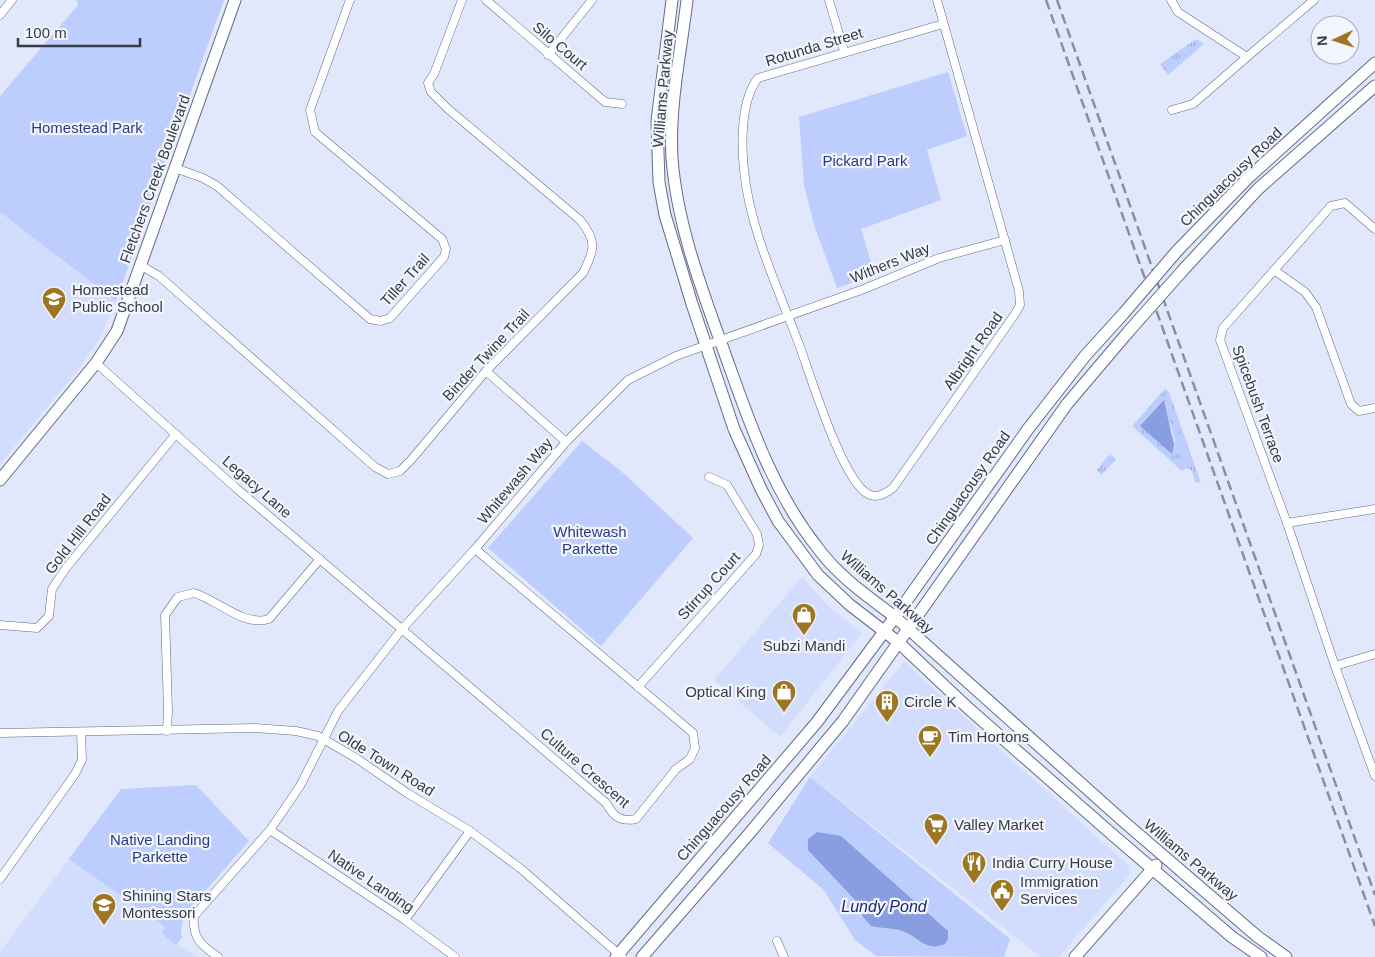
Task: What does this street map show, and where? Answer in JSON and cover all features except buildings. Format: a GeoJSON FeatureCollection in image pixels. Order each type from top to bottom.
{"type":"FeatureCollection","features":[{"type":"Feature","properties":{"kind":"main road","name":"Fletchers Creek Boulevard"},"geometry":{"type":"LineString","coordinates":[[0,480],[96,363],[117,331],[235,0]]}},
{"type":"Feature","properties":{"kind":"main road","name":"Williams Parkway"},"geometry":{"type":"LineString","coordinates":[[672,0],[657,121],[660,182],[665,215],[705,346],[734,429],[761,490],[778,521],[824,581],[898,642],[968,708],[1232,937],[1261,957]]}},
{"type":"Feature","properties":{"kind":"main road","name":"Williams Parkway"},"geometry":{"type":"LineString","coordinates":[[687,0],[672,130],[673,166],[682,221],[720,340],[760,450],[776,484],[796,517],[817,548],[859,590],[908,628],[1164,856],[1258,937],[1286,957]]}},
{"type":"Feature","properties":{"kind":"main road","name":"Chinguacousy Road"},"geometry":{"type":"LineString","coordinates":[[619,956],[817,722],[895,617],[1028,429],[1085,356],[1177,251],[1248,178],[1375,63]]}},
{"type":"Feature","properties":{"kind":"main road","name":"Chinguacousy Road"},"geometry":{"type":"LineString","coordinates":[[642,957],[843,721],[1067,404],[1184,269],[1258,189],[1375,86]]}},
{"type":"Feature","properties":{"kind":"main road"},"geometry":{"type":"LineString","coordinates":[[1075,957],[1164,856]]}},
{"type":"Feature","properties":{"kind":"street"},"geometry":{"type":"LineString","coordinates":[[0,16],[12,0]]}},
{"type":"Feature","properties":{"kind":"street","name":"Tiller Trail"},"geometry":{"type":"LineString","coordinates":[[175,168],[204,178],[217,186],[370,318],[381,322],[390,318],[444,257],[446,249],[442,239],[315,132],[311,122],[310,110],[350,0]]}},
{"type":"Feature","properties":{"kind":"street","name":"Binder Twine Trail"},"geometry":{"type":"LineString","coordinates":[[140,265],[159,276],[375,467],[388,474],[400,471],[486,371],[583,273],[593,253],[592,235],[580,220],[447,108],[431,92],[428,83],[434,74],[462,0]]}},
{"type":"Feature","properties":{"kind":"street","name":"Silo Court"},"geometry":{"type":"LineString","coordinates":[[486,0],[605,102],[622,104]]}},
{"type":"Feature","properties":{"kind":"street"},"geometry":{"type":"LineString","coordinates":[[548,55],[592,0]]}},
{"type":"Feature","properties":{"kind":"street"},"geometry":{"type":"LineString","coordinates":[[829,0],[844,51]]}},
{"type":"Feature","properties":{"kind":"street","name":"Albright Road"},"geometry":{"type":"LineString","coordinates":[[788,317],[830,432],[858,483],[868,494],[877,496],[885,494],[893,488],[1017,309],[1019,291],[937,0]]}},
{"type":"Feature","properties":{"kind":"street"},"geometry":{"type":"LineString","coordinates":[[1171,0],[1178,12],[1247,56]]}},
{"type":"Feature","properties":{"kind":"street"},"geometry":{"type":"LineString","coordinates":[[1172,110],[1193,104],[1314,0]]}},
{"type":"Feature","properties":{"kind":"street","name":"Rotunda Street"},"geometry":{"type":"LineString","coordinates":[[788,317],[750,205],[744,168],[745,110],[748,95],[758,78],[844,51],[944,24]]}},
{"type":"Feature","properties":{"kind":"street","name":"Spicebush Terrace"},"geometry":{"type":"LineString","coordinates":[[1374,227],[1345,202],[1331,206],[1223,328],[1220,340],[1287,523],[1335,666],[1375,776]]}},
{"type":"Feature","properties":{"kind":"street","name":"Withers Way"},"geometry":{"type":"LineString","coordinates":[[788,317],[939,258],[1005,240]]}},
{"type":"Feature","properties":{"kind":"street"},"geometry":{"type":"LineString","coordinates":[[1274,270],[1305,292],[1316,307],[1351,404],[1359,411],[1375,408]]}},
{"type":"Feature","properties":{"kind":"street","name":"Whitewash Way"},"geometry":{"type":"LineString","coordinates":[[324,740],[338,711],[402,629],[475,550],[566,442],[628,380],[646,369],[720,340],[788,317]]}},
{"type":"Feature","properties":{"kind":"street","name":"Legacy Lane"},"geometry":{"type":"LineString","coordinates":[[96,363],[402,629]]}},
{"type":"Feature","properties":{"kind":"street"},"geometry":{"type":"LineString","coordinates":[[486,371],[566,442]]}},
{"type":"Feature","properties":{"kind":"street","name":"Gold Hill Road"},"geometry":{"type":"LineString","coordinates":[[0,625],[37,628],[49,616],[52,589],[84,544],[176,434]]}},
{"type":"Feature","properties":{"kind":"street","name":"Stirrup Court"},"geometry":{"type":"LineString","coordinates":[[638,687],[756,554],[759,544],[757,534],[742,509],[727,485],[709,477]]}},
{"type":"Feature","properties":{"kind":"street"},"geometry":{"type":"LineString","coordinates":[[1287,523],[1375,509]]}},
{"type":"Feature","properties":{"kind":"street","name":"Culture Crescent"},"geometry":{"type":"LineString","coordinates":[[402,629],[606,803],[612,814],[618,819],[628,820],[636,818],[641,813],[676,769],[690,759],[695,748],[693,733],[475,550]]}},
{"type":"Feature","properties":{"kind":"street"},"geometry":{"type":"LineString","coordinates":[[167,731],[166,615],[178,597],[194,593],[248,619],[260,621],[269,619],[320,559]]}},
{"type":"Feature","properties":{"kind":"street"},"geometry":{"type":"LineString","coordinates":[[1335,666],[1375,654]]}},
{"type":"Feature","properties":{"kind":"street","name":"Olde Town Road"},"geometry":{"type":"LineString","coordinates":[[0,733],[255,728],[296,731],[324,740],[356,758],[407,793],[470,831],[520,868],[619,956]]}},
{"type":"Feature","properties":{"kind":"street"},"geometry":{"type":"LineString","coordinates":[[0,878],[75,774],[82,760],[81,732]]}},
{"type":"Feature","properties":{"kind":"street"},"geometry":{"type":"LineString","coordinates":[[218,957],[196,939],[193,931],[194,916],[270,830],[300,786],[324,740]]}},
{"type":"Feature","properties":{"kind":"street","name":"Native Landing"},"geometry":{"type":"LineString","coordinates":[[270,830],[405,920],[455,957]]}},
{"type":"Feature","properties":{"kind":"street"},"geometry":{"type":"LineString","coordinates":[[405,920],[470,831]]}},
{"type":"Feature","properties":{"kind":"street"},"geometry":{"type":"LineString","coordinates":[[777,941],[784,957]]}},
{"type":"Feature","properties":{"kind":"shaded area","name":"Homestead Public School"},"geometry":{"type":"Polygon","coordinates":[[[0,212],[116,301],[99,340],[78,370],[0,464],[0,212]]]}},
{"type":"Feature","properties":{"kind":"shaded area"},"geometry":{"type":"Polygon","coordinates":[[[802,577],[827,605],[862,633],[780,737],[714,680],[802,577]]]}},
{"type":"Feature","properties":{"kind":"shaded area"},"geometry":{"type":"Polygon","coordinates":[[[904,662],[1130,867],[1129,875],[1059,957],[1041,957],[810,777],[904,662]]]}},
{"type":"Feature","properties":{"kind":"shaded area"},"geometry":{"type":"Polygon","coordinates":[[[69,859],[166,927],[162,935],[197,957],[0,957],[0,952],[69,859]]]}},
{"type":"Feature","properties":{"kind":"green space","name":"Homestead Park"},"geometry":{"type":"Polygon","coordinates":[[[77,0],[224,0],[116,301],[0,212],[0,96],[78,5],[77,0]]]}},
{"type":"Feature","properties":{"kind":"green space"},"geometry":{"type":"Polygon","coordinates":[[[1196,39],[1204,44],[1168,75],[1160,64],[1196,39]]]}},
{"type":"Feature","properties":{"kind":"green space","name":"Pickard Park"},"geometry":{"type":"Polygon","coordinates":[[[948,72],[967,136],[927,150],[941,200],[861,229],[875,275],[837,288],[815,228],[804,185],[799,117],[948,72]]]}},
{"type":"Feature","properties":{"kind":"green space"},"geometry":{"type":"Polygon","coordinates":[[[1165,389],[1169,392],[1201,483],[1195,482],[1192,471],[1187,468],[1182,471],[1132,426],[1165,389]],[[1167,399],[1141,426],[1172,435],[1176,446],[1167,399]]]}},
{"type":"Feature","properties":{"kind":"green space"},"geometry":{"type":"Polygon","coordinates":[[[1168,399],[1172,420],[1177,419],[1182,436],[1177,446],[1164,404],[1164,400],[1168,399]]]}},
{"type":"Feature","properties":{"kind":"green space","name":"Whitewash Parkette"},"geometry":{"type":"Polygon","coordinates":[[[582,441],[621,471],[693,538],[601,646],[488,548],[582,441]]]}},
{"type":"Feature","properties":{"kind":"green space"},"geometry":{"type":"Polygon","coordinates":[[[1111,455],[1116,460],[1101,475],[1097,470],[1108,456],[1111,455]]]}},
{"type":"Feature","properties":{"kind":"green space"},"geometry":{"type":"Polygon","coordinates":[[[810,777],[1010,939],[1004,957],[876,956],[855,940],[823,889],[768,843],[810,777]]]}},
{"type":"Feature","properties":{"kind":"green space","name":"Native Landing Parkette"},"geometry":{"type":"Polygon","coordinates":[[[196,785],[249,841],[185,914],[181,928],[182,938],[176,945],[162,934],[165,927],[69,859],[121,789],[196,785]]]}},
{"type":"Feature","properties":{"kind":"water"},"geometry":{"type":"Polygon","coordinates":[[[1164,400],[1174,445],[1172,454],[1140,426],[1164,400]]]}},
{"type":"Feature","properties":{"kind":"water","name":"Lundy Pond"},"geometry":{"type":"Polygon","coordinates":[[[817,832],[841,836],[948,931],[948,939],[945,944],[938,946],[926,945],[905,932],[871,926],[863,917],[857,902],[808,850],[808,839],[817,832]]]}},
{"type":"Feature","properties":{"kind":"railway"},"geometry":{"type":"LineString","coordinates":[[1046,0],[1375,926]]}},
{"type":"Feature","properties":{"kind":"railway"},"geometry":{"type":"LineString","coordinates":[[1057,0],[1375,895]]}},
{"type":"Feature","properties":{"kind":"place","name":"Homestead Public School"},"geometry":{"type":"Point","coordinates":[54,320]}},
{"type":"Feature","properties":{"kind":"place","name":"Subzi Mandi"},"geometry":{"type":"Point","coordinates":[804,636]}},
{"type":"Feature","properties":{"kind":"place","name":"Optical King"},"geometry":{"type":"Point","coordinates":[784,713]}},
{"type":"Feature","properties":{"kind":"place","name":"Circle K"},"geometry":{"type":"Point","coordinates":[887,723]}},
{"type":"Feature","properties":{"kind":"place","name":"Tim Hortons"},"geometry":{"type":"Point","coordinates":[930,758]}},
{"type":"Feature","properties":{"kind":"place","name":"Valley Market"},"geometry":{"type":"Point","coordinates":[936,846]}},
{"type":"Feature","properties":{"kind":"place","name":"India Curry House"},"geometry":{"type":"Point","coordinates":[974,884]}},
{"type":"Feature","properties":{"kind":"place","name":"Immigration Services"},"geometry":{"type":"Point","coordinates":[1002,912]}},
{"type":"Feature","properties":{"kind":"place","name":"Shining Stars Montessori"},"geometry":{"type":"Point","coordinates":[104,926]}}]}
